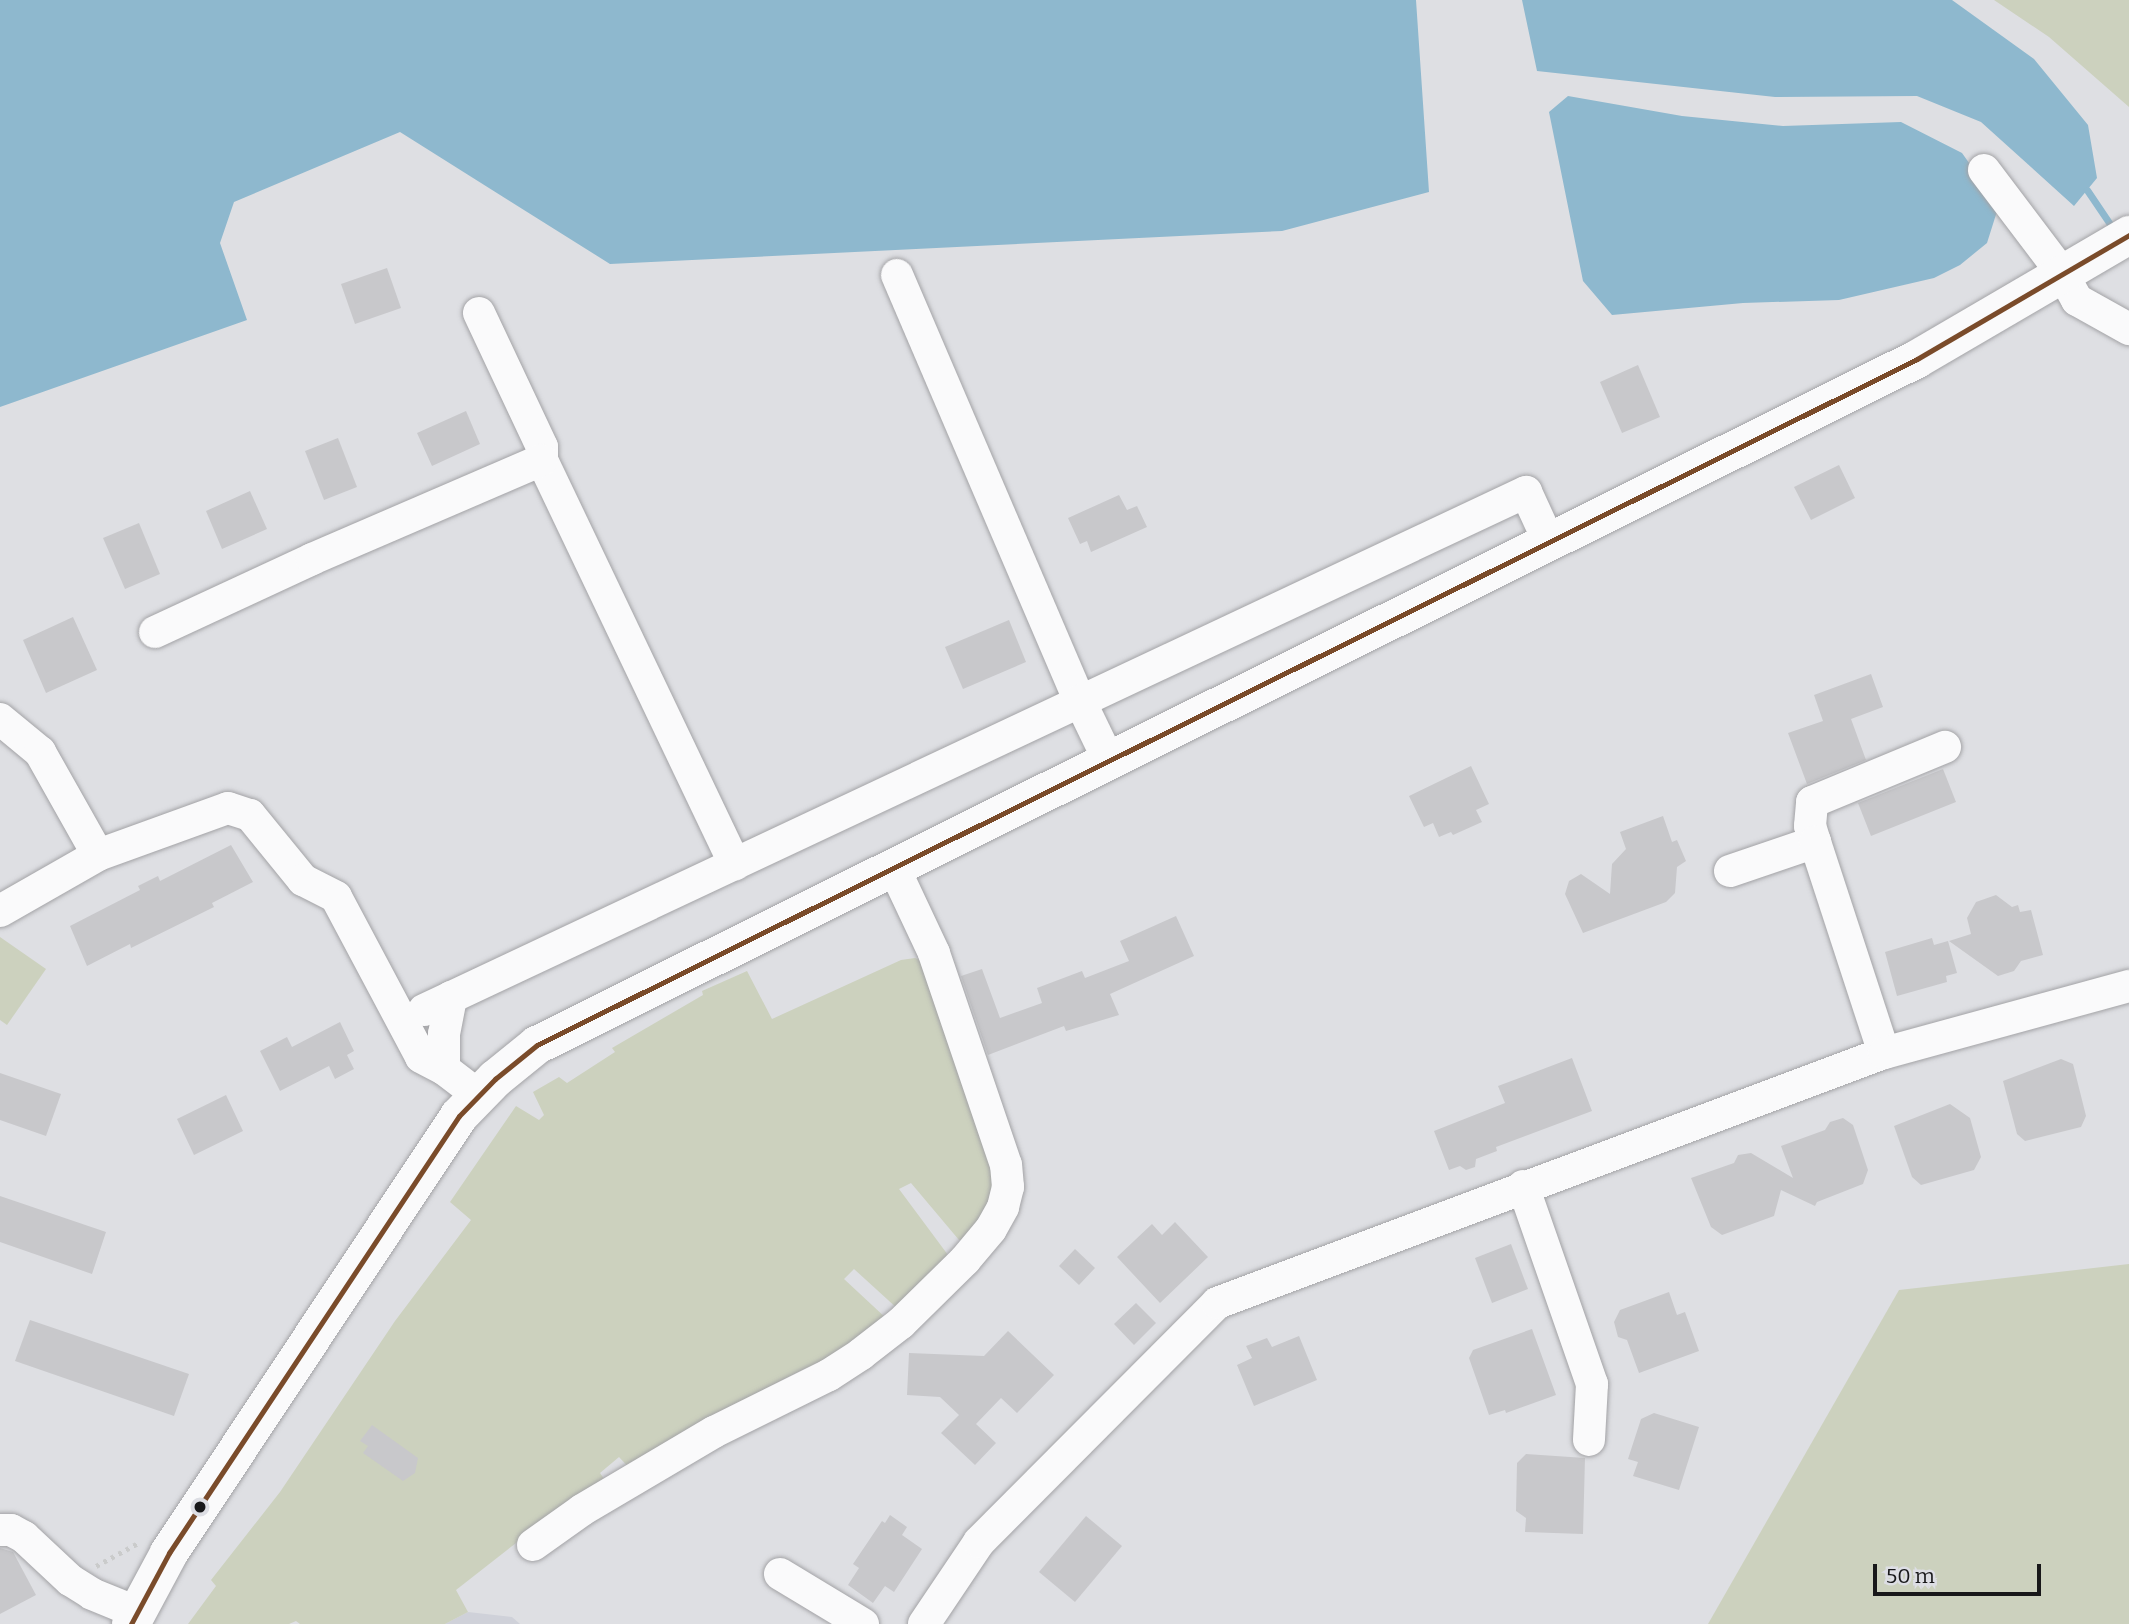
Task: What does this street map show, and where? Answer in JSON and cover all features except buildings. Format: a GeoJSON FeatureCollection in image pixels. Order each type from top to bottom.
{"type":"FeatureCollection","features":[{"type":"Feature","properties":{"kind":"main road"},"geometry":{"type":"LineString","coordinates":[[133,1618],[169,1553],[459,1116],[478,1095],[537,1045],[1917,359],[2129,235]]}},
{"type":"Feature","properties":{"kind":"lane"},"geometry":{"type":"LineString","coordinates":[[1984,170],[2062,273],[2077,300],[2129,328]]}},
{"type":"Feature","properties":{"kind":"lane"},"geometry":{"type":"LineString","coordinates":[[897,275],[1080,701],[1108,759]]}},
{"type":"Feature","properties":{"kind":"lane"},"geometry":{"type":"LineString","coordinates":[[480,313],[542,447],[542,460],[735,864]]}},
{"type":"Feature","properties":{"kind":"lane"},"geometry":{"type":"LineString","coordinates":[[155,632],[312,559],[542,460]]}},
{"type":"Feature","properties":{"kind":"lane"},"geometry":{"type":"LineString","coordinates":[[444,1069],[444,1034],[437,1004],[1526,492],[1549,542]]}},
{"type":"Feature","properties":{"kind":"lane"},"geometry":{"type":"LineString","coordinates":[[0,719],[40,752],[98,855]]}},
{"type":"Feature","properties":{"kind":"lane"},"geometry":{"type":"LineString","coordinates":[[1884,1053],[1810,826],[1812,802],[1945,747]]}},
{"type":"Feature","properties":{"kind":"lane"},"geometry":{"type":"LineString","coordinates":[[0,911],[98,855],[228,808],[250,816],[303,880],[336,897],[411,1043],[421,1057],[444,1069],[478,1095]]}},
{"type":"Feature","properties":{"kind":"lane"},"geometry":{"type":"LineString","coordinates":[[1730,871],[1815,842]]}},
{"type":"Feature","properties":{"kind":"lane"},"geometry":{"type":"LineString","coordinates":[[533,1545],[582,1510],[714,1432],[818,1381],[861,1354],[901,1323],[965,1260],[991,1229],[1003,1208],[1008,1187],[1006,1165],[934,953],[893,866]]}},
{"type":"Feature","properties":{"kind":"lane"},"geometry":{"type":"LineString","coordinates":[[924,1624],[979,1542],[1217,1303],[1523,1186],[1884,1053],[2129,986]]}},
{"type":"Feature","properties":{"kind":"lane"},"geometry":{"type":"LineString","coordinates":[[1523,1186],[1592,1384],[1589,1440]]}},
{"type":"Feature","properties":{"kind":"lane"},"geometry":{"type":"LineString","coordinates":[[0,1530],[11,1530],[24,1537],[70,1580],[133,1618]]}},
{"type":"Feature","properties":{"kind":"lane"},"geometry":{"type":"LineString","coordinates":[[780,1574],[863,1624]]}},
{"type":"Feature","properties":{"kind":"shaded area"},"geometry":{"type":"Polygon","coordinates":[[[468,1612],[512,1617],[520,1624],[445,1624],[468,1612]]]}},
{"type":"Feature","properties":{"kind":"green space"},"geometry":{"type":"Polygon","coordinates":[[[1994,0],[2129,0],[2129,107],[2049,37],[1994,0]]]}},
{"type":"Feature","properties":{"kind":"green space"},"geometry":{"type":"Polygon","coordinates":[[[0,937],[46,969],[7,1025],[0,1020],[0,937]]]}},
{"type":"Feature","properties":{"kind":"green space"},"geometry":{"type":"Polygon","coordinates":[[[915,958],[922,961],[997,1185],[971,1237],[959,1240],[911,1183],[899,1189],[948,1255],[899,1310],[854,1269],[844,1279],[887,1319],[882,1324],[849,1343],[849,1347],[824,1364],[806,1368],[765,1389],[739,1411],[632,1471],[619,1457],[600,1473],[607,1483],[534,1529],[456,1590],[468,1612],[445,1624],[300,1624],[296,1621],[289,1624],[188,1624],[216,1586],[211,1580],[280,1492],[395,1321],[471,1220],[450,1202],[516,1106],[539,1120],[544,1115],[533,1092],[559,1077],[567,1083],[615,1052],[612,1048],[703,995],[702,991],[747,971],[772,1019],[901,960],[915,958]]]}},
{"type":"Feature","properties":{"kind":"green space"},"geometry":{"type":"Polygon","coordinates":[[[2129,1264],[2129,1624],[1708,1624],[1899,1290],[2129,1264]]]}},
{"type":"Feature","properties":{"kind":"water"},"geometry":{"type":"Polygon","coordinates":[[[0,0],[1416,0],[1429,192],[1282,231],[610,264],[400,132],[234,202],[220,243],[247,320],[0,407],[0,0]]]}},
{"type":"Feature","properties":{"kind":"water"},"geometry":{"type":"Polygon","coordinates":[[[1522,0],[1952,0],[2034,59],[2088,125],[2097,178],[2074,206],[1981,122],[1917,96],[1775,97],[1537,71],[1522,0]]]}},
{"type":"Feature","properties":{"kind":"water"},"geometry":{"type":"Polygon","coordinates":[[[1568,96],[1682,116],[1783,126],[1901,122],[1962,153],[1999,205],[1987,243],[1960,265],[1934,278],[1839,300],[1743,303],[1612,315],[1583,281],[1549,112],[1568,96]]]}},
{"type":"Feature","properties":{"kind":"waterway"},"geometry":{"type":"LineString","coordinates":[[2087,190],[2109,223]]}},
{"type":"Feature","properties":{"kind":"transit line"},"geometry":{"type":"LineString","coordinates":[[131,1624],[169,1553],[459,1116],[495,1079],[537,1045],[1917,359],[2129,235]]}}]}
